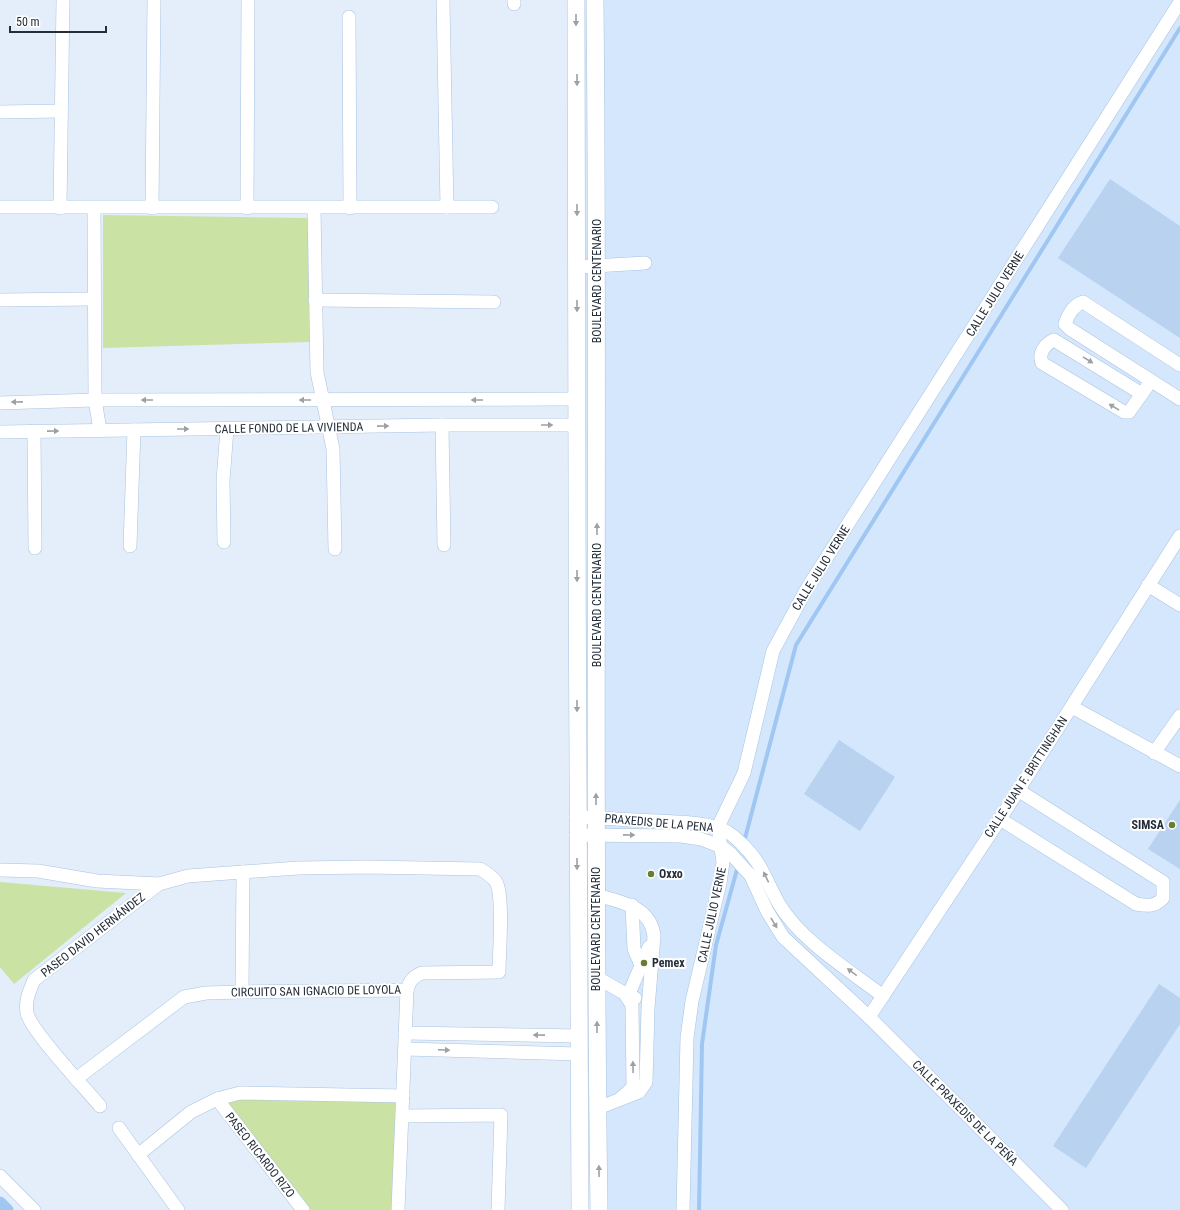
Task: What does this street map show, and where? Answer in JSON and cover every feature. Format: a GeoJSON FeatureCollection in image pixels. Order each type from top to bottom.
{"type":"FeatureCollection","features":[{"type":"Feature","properties":{"kind":"main road","name":"BOULEVARD CENTENARIO"},"geometry":{"type":"LineString","coordinates":[[576,0],[578,399],[576,835],[580,1209]]}},
{"type":"Feature","properties":{"kind":"main road","name":"BOULEVARD CENTENARIO"},"geometry":{"type":"LineString","coordinates":[[595,0],[598,266],[596,977],[599,1210]]}},
{"type":"Feature","properties":{"kind":"main road"},"geometry":{"type":"LineString","coordinates":[[576,41],[595,41]]}},
{"type":"Feature","properties":{"kind":"main road"},"geometry":{"type":"LineString","coordinates":[[578,399],[585,405],[588,412],[589,484],[597,496]]}},
{"type":"Feature","properties":{"kind":"main road"},"geometry":{"type":"LineString","coordinates":[[577,557],[597,557]]}},
{"type":"Feature","properties":{"kind":"main road"},"geometry":{"type":"LineString","coordinates":[[578,1036],[586,1042],[588,1049],[591,1094],[598,1150]]}},
{"type":"Feature","properties":{"kind":"street"},"geometry":{"type":"LineString","coordinates":[[60,208],[63,0]]}},
{"type":"Feature","properties":{"kind":"street"},"geometry":{"type":"LineString","coordinates":[[152,208],[154,0]]}},
{"type":"Feature","properties":{"kind":"street"},"geometry":{"type":"LineString","coordinates":[[247,208],[248,0]]}},
{"type":"Feature","properties":{"kind":"street"},"geometry":{"type":"LineString","coordinates":[[443,0],[447,207]]}},
{"type":"Feature","properties":{"kind":"street","name":"CALLE JULIO VERNE"},"geometry":{"type":"LineString","coordinates":[[683,1210],[687,1038],[692,1002],[720,883],[726,850],[718,828],[744,773],[751,751],[766,674],[773,651],[806,590],[1180,2]]}},
{"type":"Feature","properties":{"kind":"street"},"geometry":{"type":"LineString","coordinates":[[349,17],[350,208]]}},
{"type":"Feature","properties":{"kind":"street"},"geometry":{"type":"LineString","coordinates":[[0,112],[61,111]]}},
{"type":"Feature","properties":{"kind":"street"},"geometry":{"type":"LineString","coordinates":[[0,208],[492,207]]}},
{"type":"Feature","properties":{"kind":"street"},"geometry":{"type":"LineString","coordinates":[[94,208],[93,299],[95,400],[100,430]]}},
{"type":"Feature","properties":{"kind":"street"},"geometry":{"type":"LineString","coordinates":[[314,208],[317,372],[333,449],[335,549]]}},
{"type":"Feature","properties":{"kind":"street"},"geometry":{"type":"LineString","coordinates":[[577,267],[645,263]]}},
{"type":"Feature","properties":{"kind":"street"},"geometry":{"type":"LineString","coordinates":[[0,300],[93,299]]}},
{"type":"Feature","properties":{"kind":"street"},"geometry":{"type":"LineString","coordinates":[[315,300],[494,302]]}},
{"type":"Feature","properties":{"kind":"street"},"geometry":{"type":"LineString","coordinates":[[1180,365],[1083,302],[1077,304],[1068,315],[1065,324],[1180,399]]}},
{"type":"Feature","properties":{"kind":"street"},"geometry":{"type":"LineString","coordinates":[[1142,394],[1054,340],[1048,342],[1041,352],[1040,358],[1042,363],[1124,412],[1129,412],[1134,408],[1151,381]]}},
{"type":"Feature","properties":{"kind":"street"},"geometry":{"type":"LineString","coordinates":[[0,402],[95,400],[578,399]]}},
{"type":"Feature","properties":{"kind":"street"},"geometry":{"type":"LineString","coordinates":[[442,425],[444,545]]}},
{"type":"Feature","properties":{"kind":"street","name":"CALLE FONDO DE LA VIVIENDA"},"geometry":{"type":"LineString","coordinates":[[0,432],[442,425],[578,425]]}},
{"type":"Feature","properties":{"kind":"street"},"geometry":{"type":"LineString","coordinates":[[224,542],[223,481],[227,429]]}},
{"type":"Feature","properties":{"kind":"street"},"geometry":{"type":"LineString","coordinates":[[130,546],[134,430]]}},
{"type":"Feature","properties":{"kind":"street"},"geometry":{"type":"LineString","coordinates":[[34,432],[34,548]]}},
{"type":"Feature","properties":{"kind":"street","name":"CALLE JUAN F. BRITTINGHAN"},"geometry":{"type":"LineString","coordinates":[[868,1017],[1000,819],[1180,536]]}},
{"type":"Feature","properties":{"kind":"street"},"geometry":{"type":"LineString","coordinates":[[1148,585],[1180,606]]}},
{"type":"Feature","properties":{"kind":"street"},"geometry":{"type":"LineString","coordinates":[[1072,707],[1180,766]]}},
{"type":"Feature","properties":{"kind":"street"},"geometry":{"type":"LineString","coordinates":[[1154,753],[1180,716]]}},
{"type":"Feature","properties":{"kind":"street"},"geometry":{"type":"LineString","coordinates":[[1000,819],[1136,904],[1147,906],[1158,904],[1163,898],[1162,882],[1018,790]]}},
{"type":"Feature","properties":{"kind":"street","name":"PRAXEDIS DE LA PENA"},"geometry":{"type":"LineString","coordinates":[[576,817],[682,822],[718,828],[735,837],[760,864],[778,903],[786,915],[799,929],[820,948],[883,996]]}},
{"type":"Feature","properties":{"kind":"street","name":"PRAXEDIS DE LA PENA"},"geometry":{"type":"LineString","coordinates":[[576,835],[681,836],[701,839],[726,850],[751,876],[767,911],[783,937],[868,1017]]}},
{"type":"Feature","properties":{"kind":"street","name":"CIRCUITO SAN IGNACIO DE LOYOLA"},"geometry":{"type":"LineString","coordinates":[[76,1079],[184,997],[206,993],[407,990],[410,980],[422,973],[499,972],[500,896],[497,884],[490,874],[480,869],[367,867],[298,868],[188,876],[159,884]]}},
{"type":"Feature","properties":{"kind":"street"},"geometry":{"type":"LineString","coordinates":[[0,870],[38,871],[97,881],[159,884]]}},
{"type":"Feature","properties":{"kind":"street"},"geometry":{"type":"LineString","coordinates":[[242,992],[243,872]]}},
{"type":"Feature","properties":{"kind":"street","name":"PASEO DAVID HERNÁNDEZ"},"geometry":{"type":"LineString","coordinates":[[100,1106],[38,1033],[27,1015],[27,997],[34,980],[159,884]]}},
{"type":"Feature","properties":{"kind":"street"},"geometry":{"type":"LineString","coordinates":[[596,894],[632,905],[644,912],[653,927],[654,936],[648,1008],[646,1082],[639,1092],[598,1108]]}},
{"type":"Feature","properties":{"kind":"street"},"geometry":{"type":"LineString","coordinates":[[632,905],[634,949],[641,966]]}},
{"type":"Feature","properties":{"kind":"street"},"geometry":{"type":"LineString","coordinates":[[618,1100],[632,1088],[633,1084],[632,1005],[628,996],[654,936]]}},
{"type":"Feature","properties":{"kind":"street"},"geometry":{"type":"LineString","coordinates":[[596,977],[628,996],[639,999],[648,1008]]}},
{"type":"Feature","properties":{"kind":"street"},"geometry":{"type":"LineString","coordinates":[[398,1210],[404,1096],[407,990]]}},
{"type":"Feature","properties":{"kind":"street","name":"CALLE PRAXEDIS DE LA PEÑA"},"geometry":{"type":"LineString","coordinates":[[868,1017],[1062,1210]]}},
{"type":"Feature","properties":{"kind":"street"},"geometry":{"type":"LineString","coordinates":[[406,1033],[578,1036]]}},
{"type":"Feature","properties":{"kind":"street"},"geometry":{"type":"LineString","coordinates":[[405,1049],[578,1054]]}},
{"type":"Feature","properties":{"kind":"street"},"geometry":{"type":"LineString","coordinates":[[138,1155],[191,1112],[217,1099],[240,1093],[404,1096]]}},
{"type":"Feature","properties":{"kind":"street","name":"PASEO RICARDO RIZO"},"geometry":{"type":"LineString","coordinates":[[217,1099],[303,1210]]}},
{"type":"Feature","properties":{"kind":"street"},"geometry":{"type":"LineString","coordinates":[[403,1116],[500,1115],[498,1210]]}},
{"type":"Feature","properties":{"kind":"street"},"geometry":{"type":"LineString","coordinates":[[119,1128],[178,1210]]}},
{"type":"Feature","properties":{"kind":"street"},"geometry":{"type":"LineString","coordinates":[[0,1176],[34,1210]]}},
{"type":"Feature","properties":{"kind":"shaded area"},"geometry":{"type":"Polygon","coordinates":[[[582,0],[1180,0],[1180,1210],[601,1210],[587,1061],[582,0]]]}},
{"type":"Feature","properties":{"kind":"green space"},"geometry":{"type":"Polygon","coordinates":[[[103,215],[308,218],[310,342],[103,348],[103,215]]]}},
{"type":"Feature","properties":{"kind":"green space"},"geometry":{"type":"Polygon","coordinates":[[[0,882],[126,893],[14,984],[0,967],[0,882]]]}},
{"type":"Feature","properties":{"kind":"green space"},"geometry":{"type":"Polygon","coordinates":[[[242,1097],[397,1101],[392,1210],[311,1210],[225,1101],[242,1097]]]}},
{"type":"Feature","properties":{"kind":"building"},"geometry":{"type":"Polygon","coordinates":[[[1110,179],[1180,226],[1180,338],[1058,258],[1110,179]]]}},
{"type":"Feature","properties":{"kind":"building"},"geometry":{"type":"Polygon","coordinates":[[[839,740],[895,777],[860,831],[804,794],[839,740]]]}},
{"type":"Feature","properties":{"kind":"building","name":"SIMSA"},"geometry":{"type":"Polygon","coordinates":[[[1180,800],[1180,869],[1148,849],[1180,800]]]}},
{"type":"Feature","properties":{"kind":"building"},"geometry":{"type":"Polygon","coordinates":[[[1159,984],[1180,998],[1180,1024],[1086,1168],[1053,1146],[1159,984]]]}},
{"type":"Feature","properties":{"kind":"waterway"},"geometry":{"type":"LineString","coordinates":[[744,842],[796,645],[1180,28]]}},
{"type":"Feature","properties":{"kind":"waterway"},"geometry":{"type":"LineString","coordinates":[[699,1210],[702,1044],[716,945],[738,866]]}},
{"type":"Feature","properties":{"kind":"waterway"},"geometry":{"type":"LineString","coordinates":[[0,1203],[7,1210]]}},
{"type":"Feature","properties":{"kind":"place","name":"SIMSA"},"geometry":{"type":"Point","coordinates":[1172,825]}},
{"type":"Feature","properties":{"kind":"place","name":"Oxxo"},"geometry":{"type":"Point","coordinates":[651,874]}},
{"type":"Feature","properties":{"kind":"place","name":"Pemex"},"geometry":{"type":"Point","coordinates":[644,963]}}]}
